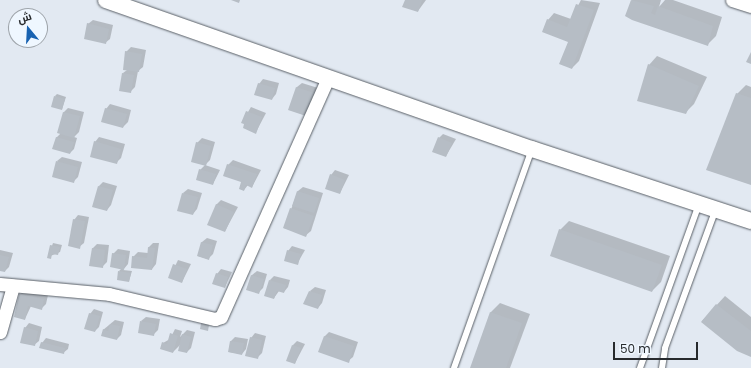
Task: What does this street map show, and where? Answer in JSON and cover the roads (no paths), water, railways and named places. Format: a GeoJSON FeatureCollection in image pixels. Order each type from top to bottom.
{"type":"FeatureCollection","features":[{"type":"Feature","properties":{"kind":"street"},"geometry":{"type":"LineString","coordinates":[[106,0],[532,149],[751,221]]}},
{"type":"Feature","properties":{"kind":"street"},"geometry":{"type":"LineString","coordinates":[[732,0],[751,6]]}},
{"type":"Feature","properties":{"kind":"street"},"geometry":{"type":"LineString","coordinates":[[0,332],[6,285],[109,294],[215,319],[221,317],[328,78]]}},
{"type":"Feature","properties":{"kind":"lane"},"geometry":{"type":"LineString","coordinates":[[454,368],[532,149]]}},
{"type":"Feature","properties":{"kind":"lane"},"geometry":{"type":"LineString","coordinates":[[640,368],[699,204]]}},
{"type":"Feature","properties":{"kind":"lane"},"geometry":{"type":"LineString","coordinates":[[662,368],[665,348],[716,209]]}}]}
